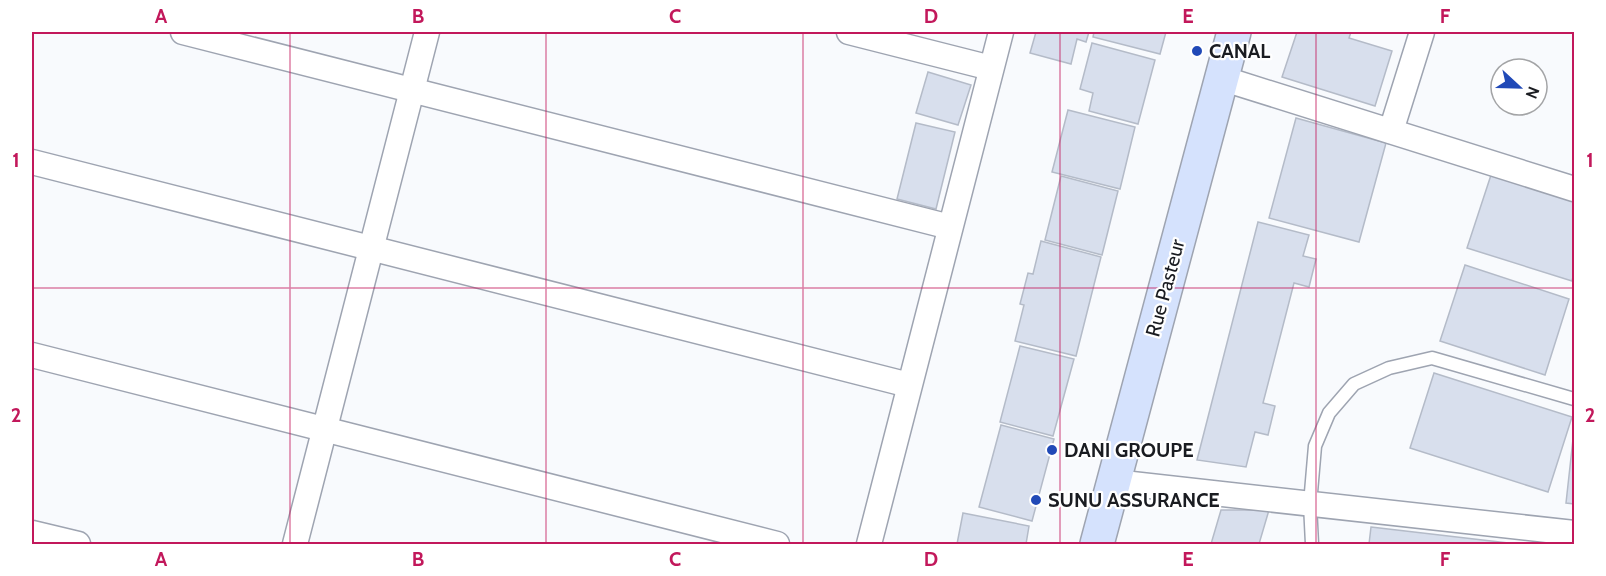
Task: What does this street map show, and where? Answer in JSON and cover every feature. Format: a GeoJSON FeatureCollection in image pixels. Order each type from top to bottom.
{"type":"FeatureCollection","features":[{"type":"Feature","properties":{"kind":"main road","name":"Rue Pasteur"},"geometry":{"type":"LineString","coordinates":[[1097,544],[1233,32]]}},
{"type":"Feature","properties":{"kind":"street"},"geometry":{"type":"LineString","coordinates":[[183,32],[950,227]]}},
{"type":"Feature","properties":{"kind":"street"},"geometry":{"type":"LineString","coordinates":[[295,544],[427,32]]}},
{"type":"Feature","properties":{"kind":"street"},"geometry":{"type":"LineString","coordinates":[[849,32],[991,68]]}},
{"type":"Feature","properties":{"kind":"street"},"geometry":{"type":"LineString","coordinates":[[869,544],[1000,32]]}},
{"type":"Feature","properties":{"kind":"street"},"geometry":{"type":"LineString","coordinates":[[1391,131],[1422,32]]}},
{"type":"Feature","properties":{"kind":"street"},"geometry":{"type":"LineString","coordinates":[[1221,78],[1575,189]]}},
{"type":"Feature","properties":{"kind":"street"},"geometry":{"type":"LineString","coordinates":[[32,162],[909,386]]}},
{"type":"Feature","properties":{"kind":"street"},"geometry":{"type":"LineString","coordinates":[[32,355],[777,544]]}},
{"type":"Feature","properties":{"kind":"street"},"geometry":{"type":"LineString","coordinates":[[1114,482],[1575,533]]}},
{"type":"Feature","properties":{"kind":"street"},"geometry":{"type":"LineString","coordinates":[[32,533],[78,544]]}},
{"type":"Feature","properties":{"kind":"lane"},"geometry":{"type":"LineString","coordinates":[[1312,544],[1310,504],[1315,446],[1329,413],[1354,384],[1389,368],[1432,358],[1575,399]]}},
{"type":"Feature","properties":{"kind":"building"},"geometry":{"type":"Polygon","coordinates":[[[1036,32],[1089,32],[1086,42],[1077,39],[1071,64],[1030,53],[1036,32]]]}},
{"type":"Feature","properties":{"kind":"building"},"geometry":{"type":"Polygon","coordinates":[[[1094,32],[1166,32],[1160,54],[1093,37],[1094,32]]]}},
{"type":"Feature","properties":{"kind":"building"},"geometry":{"type":"Polygon","coordinates":[[[1297,32],[1351,32],[1349,38],[1392,51],[1375,106],[1282,77],[1297,32]]]}},
{"type":"Feature","properties":{"kind":"building"},"geometry":{"type":"Polygon","coordinates":[[[1092,43],[1155,60],[1138,124],[1089,111],[1093,93],[1080,89],[1092,43]]]}},
{"type":"Feature","properties":{"kind":"building"},"geometry":{"type":"Polygon","coordinates":[[[928,72],[971,85],[958,125],[916,113],[928,72]]]}},
{"type":"Feature","properties":{"kind":"building"},"geometry":{"type":"Polygon","coordinates":[[[1068,110],[1135,127],[1120,189],[1052,172],[1068,110]]]}},
{"type":"Feature","properties":{"kind":"building"},"geometry":{"type":"Polygon","coordinates":[[[1296,118],[1386,143],[1359,242],[1269,218],[1296,118]]]}},
{"type":"Feature","properties":{"kind":"building"},"geometry":{"type":"Polygon","coordinates":[[[916,123],[955,132],[936,209],[897,199],[916,123]]]}},
{"type":"Feature","properties":{"kind":"building"},"geometry":{"type":"Polygon","coordinates":[[[1492,172],[1574,199],[1574,273],[1572,281],[1467,248],[1492,172]]]}},
{"type":"Feature","properties":{"kind":"building"},"geometry":{"type":"Polygon","coordinates":[[[1061,176],[1118,191],[1102,255],[1045,240],[1061,176]]]}},
{"type":"Feature","properties":{"kind":"building"},"geometry":{"type":"Polygon","coordinates":[[[1258,222],[1309,235],[1303,256],[1316,259],[1309,287],[1294,283],[1263,403],[1275,406],[1268,435],[1255,432],[1246,467],[1197,460],[1258,222]]]}},
{"type":"Feature","properties":{"kind":"building"},"geometry":{"type":"Polygon","coordinates":[[[1041,241],[1101,257],[1076,356],[1015,341],[1024,305],[1020,304],[1028,273],[1033,274],[1041,241]]]}},
{"type":"Feature","properties":{"kind":"building"},"geometry":{"type":"Polygon","coordinates":[[[1465,265],[1569,299],[1545,375],[1440,341],[1465,265]]]}},
{"type":"Feature","properties":{"kind":"building"},"geometry":{"type":"Polygon","coordinates":[[[1020,346],[1074,359],[1053,436],[1000,422],[1020,346]]]}},
{"type":"Feature","properties":{"kind":"building"},"geometry":{"type":"Polygon","coordinates":[[[1434,373],[1572,417],[1548,492],[1410,448],[1434,373]]]}},
{"type":"Feature","properties":{"kind":"building"},"geometry":{"type":"Polygon","coordinates":[[[1001,425],[1054,439],[1032,521],[979,507],[1001,425]]]}},
{"type":"Feature","properties":{"kind":"building"},"geometry":{"type":"Polygon","coordinates":[[[1574,430],[1574,504],[1566,503],[1574,430]]]}},
{"type":"Feature","properties":{"kind":"building"},"geometry":{"type":"Polygon","coordinates":[[[1221,510],[1269,510],[1259,544],[1211,544],[1221,510]]]}},
{"type":"Feature","properties":{"kind":"building"},"geometry":{"type":"Polygon","coordinates":[[[963,513],[1029,526],[1026,544],[957,544],[963,513]]]}},
{"type":"Feature","properties":{"kind":"building"},"geometry":{"type":"Polygon","coordinates":[[[1371,527],[1517,544],[1369,544],[1371,527]]]}},
{"type":"Feature","properties":{"kind":"place","name":"CANAL"},"geometry":{"type":"Point","coordinates":[1197,51]}},
{"type":"Feature","properties":{"kind":"place","name":"DANI GROUPE"},"geometry":{"type":"Point","coordinates":[1052,450]}},
{"type":"Feature","properties":{"kind":"place","name":"SUNU ASSURANCE"},"geometry":{"type":"Point","coordinates":[1036,500]}}]}
